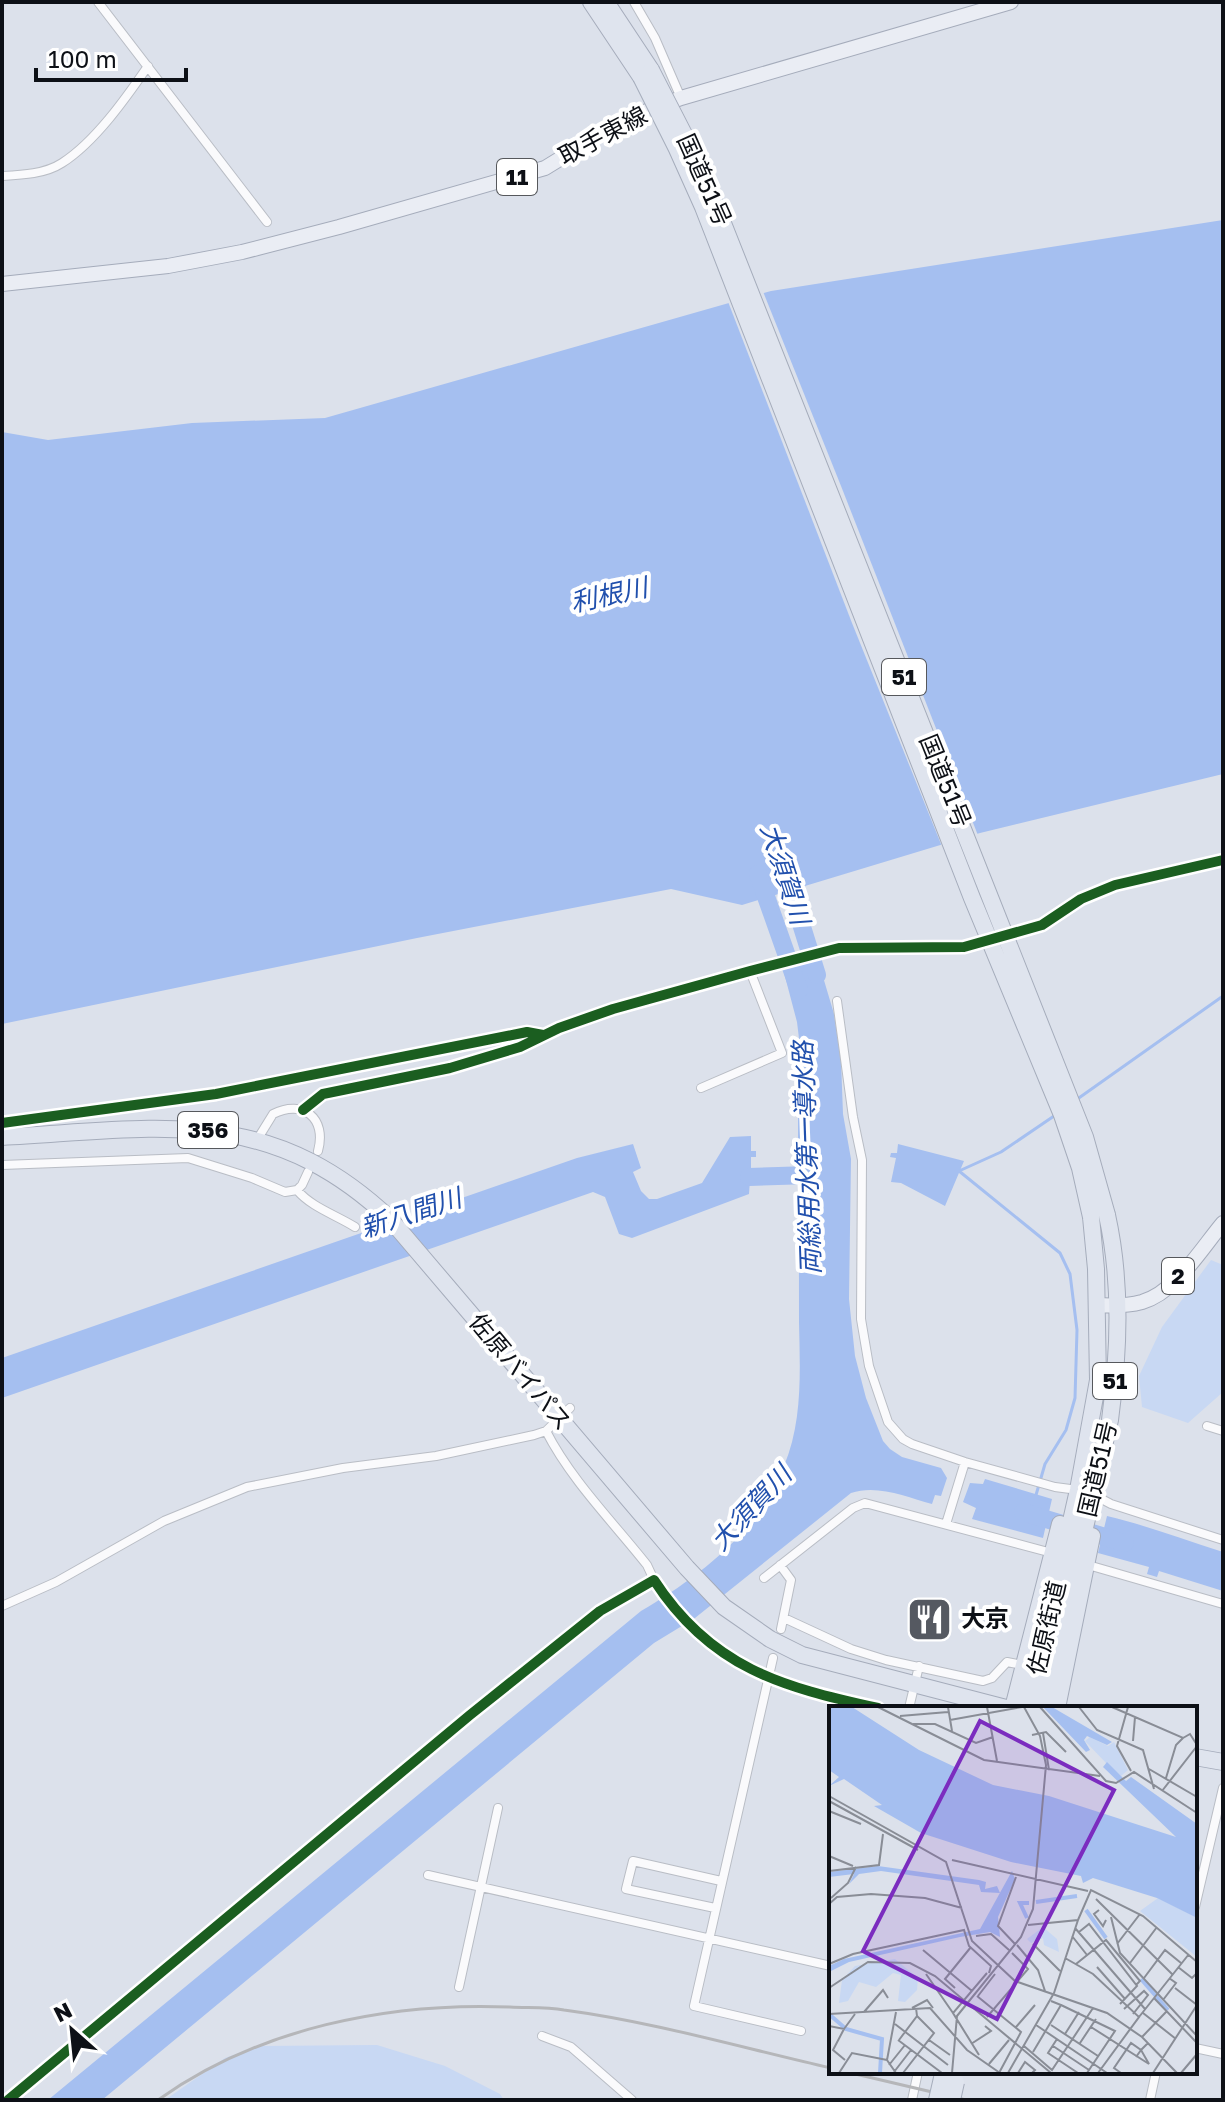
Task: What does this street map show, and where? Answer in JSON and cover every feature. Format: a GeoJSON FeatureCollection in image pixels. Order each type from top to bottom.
{"type":"FeatureCollection","features":[{"type":"Feature","properties":{"kind":"highway","name":"国道51号"},"geometry":{"type":"LineString","coordinates":[[591,2],[641,77],[689,173],[949,840],[1062,1115],[1115,1259],[1115,1381],[1110,1420],[1102,1455],[1084,1497]]}},
{"type":"Feature","properties":{"kind":"highway","name":"国道51号"},"geometry":{"type":"LineString","coordinates":[[606,2],[651,70],[684,132],[715,203],[1093,1157],[1099,1216],[1098,1380],[1084,1497]]}},
{"type":"Feature","properties":{"kind":"highway","name":"佐原バイパス"},"geometry":{"type":"LineString","coordinates":[[2,1137],[179,1128],[212,1130],[257,1140],[300,1155],[342,1179],[390,1219],[565,1413],[687,1568],[724,1607],[770,1639],[802,1655],[998,1706]]}},
{"type":"Feature","properties":{"kind":"highway"},"geometry":{"type":"LineString","coordinates":[[1057,1706],[1071,1552],[1084,1497]]}},
{"type":"Feature","properties":{"kind":"highway"},"geometry":{"type":"LineString","coordinates":[[1013,1706],[1023,1665],[1071,1552],[1084,1497]]}},
{"type":"Feature","properties":{"kind":"highway","name":"佐原街道"},"geometry":{"type":"LineString","coordinates":[[1030,1706],[1042,1681],[1071,1552]]}},
{"type":"Feature","properties":{"kind":"highway","name":"佐原街道"},"geometry":{"type":"LineString","coordinates":[[1042,1681],[1043,1706]]}},
{"type":"Feature","properties":{"kind":"highway"},"geometry":{"type":"LineString","coordinates":[[1197,1757],[1223,1762]]}},
{"type":"Feature","properties":{"kind":"highway"},"geometry":{"type":"LineString","coordinates":[[937,2100],[950,2076]]}},
{"type":"Feature","properties":{"kind":"highway"},"geometry":{"type":"LineString","coordinates":[[950,2076],[952,2100]]}},
{"type":"Feature","properties":{"kind":"main road","name":"取手東線"},"geometry":{"type":"LineString","coordinates":[[2,284],[168,266],[304,237],[545,168],[623,120],[681,98],[1011,2]]}},
{"type":"Feature","properties":{"kind":"main road","name":"2"},"geometry":{"type":"LineString","coordinates":[[1097,1305],[1117,1306],[1154,1298],[1223,1223]]}},
{"type":"Feature","properties":{"kind":"street"},"geometry":{"type":"LineString","coordinates":[[98,2],[267,222]]}},
{"type":"Feature","properties":{"kind":"street"},"geometry":{"type":"LineString","coordinates":[[634,2],[655,38],[681,98]]}},
{"type":"Feature","properties":{"kind":"street"},"geometry":{"type":"LineString","coordinates":[[2,176],[36,172],[63,163],[100,127],[148,66]]}},
{"type":"Feature","properties":{"kind":"street"},"geometry":{"type":"LineString","coordinates":[[303,1110],[323,1094],[450,1068],[520,1047],[559,1028],[613,1009],[750,971],[853,946],[959,948],[1042,925],[1081,899],[1115,885],[1223,860]]}},
{"type":"Feature","properties":{"kind":"street"},"geometry":{"type":"LineString","coordinates":[[701,1088],[782,1053],[750,971]]}},
{"type":"Feature","properties":{"kind":"street"},"geometry":{"type":"LineString","coordinates":[[837,1001],[862,1160],[861,1319],[869,1366],[888,1422],[903,1439],[965,1462],[1223,1540]]}},
{"type":"Feature","properties":{"kind":"street"},"geometry":{"type":"LineString","coordinates":[[257,1140],[273,1114],[290,1108],[303,1110],[318,1125],[318,1151]]}},
{"type":"Feature","properties":{"kind":"street"},"geometry":{"type":"LineString","coordinates":[[2,1165],[188,1158],[285,1192],[297,1190],[308,1172]]}},
{"type":"Feature","properties":{"kind":"street"},"geometry":{"type":"LineString","coordinates":[[297,1190],[306,1202],[335,1214],[355,1227]]}},
{"type":"Feature","properties":{"kind":"street"},"geometry":{"type":"LineString","coordinates":[[2,1606],[56,1582],[164,1521],[247,1487],[313,1473],[492,1445],[546,1431],[565,1413]]}},
{"type":"Feature","properties":{"kind":"street"},"geometry":{"type":"LineString","coordinates":[[1207,1426],[1223,1431]]}},
{"type":"Feature","properties":{"kind":"street"},"geometry":{"type":"LineString","coordinates":[[546,1431],[555,1450],[647,1565],[656,1584],[696,1633],[726,1656],[768,1677],[825,1696],[869,1706]]}},
{"type":"Feature","properties":{"kind":"street"},"geometry":{"type":"LineString","coordinates":[[946,1524],[965,1462]]}},
{"type":"Feature","properties":{"kind":"street"},"geometry":{"type":"LineString","coordinates":[[764,1578],[853,1508],[865,1503],[1071,1552],[1223,1604]]}},
{"type":"Feature","properties":{"kind":"street"},"geometry":{"type":"LineString","coordinates":[[780,1565],[791,1580],[781,1629]]}},
{"type":"Feature","properties":{"kind":"street"},"geometry":{"type":"LineString","coordinates":[[8,2100],[600,1611],[656,1584]]}},
{"type":"Feature","properties":{"kind":"street"},"geometry":{"type":"LineString","coordinates":[[784,1618],[851,1649],[886,1660],[983,1681],[992,1678],[1007,1662],[1023,1665]]}},
{"type":"Feature","properties":{"kind":"street"},"geometry":{"type":"LineString","coordinates":[[773,1658],[694,2006],[801,2031]]}},
{"type":"Feature","properties":{"kind":"street"},"geometry":{"type":"LineString","coordinates":[[909,1706],[919,1666]]}},
{"type":"Feature","properties":{"kind":"street"},"geometry":{"type":"LineString","coordinates":[[1197,1898],[1223,1788]]}},
{"type":"Feature","properties":{"kind":"street"},"geometry":{"type":"LineString","coordinates":[[459,1987],[498,1808]]}},
{"type":"Feature","properties":{"kind":"street"},"geometry":{"type":"LineString","coordinates":[[715,1908],[626,1889],[633,1861],[721,1881]]}},
{"type":"Feature","properties":{"kind":"street"},"geometry":{"type":"LineString","coordinates":[[428,1875],[829,1966]]}},
{"type":"Feature","properties":{"kind":"street"},"geometry":{"type":"LineString","coordinates":[[542,2036],[571,2047],[632,2100]]}},
{"type":"Feature","properties":{"kind":"street"},"geometry":{"type":"LineString","coordinates":[[1197,2048],[1223,2054]]}},
{"type":"Feature","properties":{"kind":"street"},"geometry":{"type":"LineString","coordinates":[[912,2100],[918,2074]]}},
{"type":"Feature","properties":{"kind":"street"},"geometry":{"type":"LineString","coordinates":[[1150,2100],[1156,2074]]}},
{"type":"Feature","properties":{"kind":"shaded area"},"geometry":{"type":"Polygon","coordinates":[[[1211,1260],[1223,1265],[1223,1392],[1188,1423],[1142,1407],[1139,1376],[1162,1327],[1211,1260]]]}},
{"type":"Feature","properties":{"kind":"shaded area"},"geometry":{"type":"Polygon","coordinates":[[[377,2045],[445,2066],[500,2094],[504,2100],[165,2100],[225,2058],[260,2046],[377,2045]]]}},
{"type":"Feature","properties":{"kind":"water","name":"利根川"},"geometry":{"type":"Polygon","coordinates":[[[1223,220],[1223,774],[980,833],[742,905],[671,889],[2,1024],[2,432],[48,440],[192,423],[325,418],[771,291],[1223,220]]]}},
{"type":"Feature","properties":{"kind":"water"},"geometry":{"type":"Polygon","coordinates":[[[818,960],[834,1014],[841,1061],[843,1114],[851,1159],[849,1299],[855,1356],[866,1398],[883,1441],[902,1457],[941,1468],[947,1478],[941,1496],[935,1495],[932,1504],[881,1491],[851,1493],[695,1618],[654,1643],[102,2100],[48,2100],[641,1611],[705,1567],[725,1550],[759,1511],[773,1489],[790,1449],[799,1395],[798,1181],[795,1181],[794,1172],[798,1171],[798,1102],[804,1080],[797,1022],[783,969],[818,960]]]}},
{"type":"Feature","properties":{"kind":"water"},"geometry":{"type":"Polygon","coordinates":[[[751,1136],[751,1151],[756,1151],[756,1157],[751,1157],[751,1173],[774,1172],[774,1180],[750,1180],[749,1194],[632,1238],[619,1234],[605,1197],[593,1192],[2,1398],[2,1358],[577,1158],[633,1144],[641,1168],[633,1172],[641,1191],[649,1199],[657,1199],[702,1183],[730,1137],[751,1136]]]}},
{"type":"Feature","properties":{"kind":"water"},"geometry":{"type":"Polygon","coordinates":[[[898,1144],[964,1161],[945,1206],[901,1183],[891,1182],[896,1158],[890,1157],[891,1153],[897,1153],[898,1144]]]}},
{"type":"Feature","properties":{"kind":"water"},"geometry":{"type":"Polygon","coordinates":[[[985,1479],[1052,1499],[1043,1538],[972,1519],[976,1508],[963,1502],[970,1483],[983,1484],[985,1479]]]}},
{"type":"Feature","properties":{"kind":"water"},"geometry":{"type":"Polygon","coordinates":[[[1107,1516],[1223,1552],[1223,1591],[1159,1571],[1157,1577],[1147,1574],[1149,1567],[1098,1553],[1107,1516]]]}},
{"type":"Feature","properties":{"kind":"pier"},"geometry":{"type":"Polygon","coordinates":[[[762,289],[979,838],[943,849],[852,623],[727,299],[762,289]]]}},
{"type":"Feature","properties":{"kind":"waterway","name":"両総用水第一導水路"},"geometry":{"type":"LineString","coordinates":[[784,869],[817,975]]}},
{"type":"Feature","properties":{"kind":"waterway","name":"大須賀川"},"geometry":{"type":"LineString","coordinates":[[758,874],[799,990]]}},
{"type":"Feature","properties":{"kind":"waterway"},"geometry":{"type":"LineString","coordinates":[[1076,1100],[1223,996]]}},
{"type":"Feature","properties":{"kind":"waterway"},"geometry":{"type":"LineString","coordinates":[[1036,1495],[1045,1464],[1066,1430],[1075,1398],[1077,1330],[1070,1274],[1060,1253],[959,1171],[1001,1152],[1057,1114]]}},
{"type":"Feature","properties":{"kind":"waterway","name":"新八間川"},"geometry":{"type":"LineString","coordinates":[[749,1177],[810,1175]]}},
{"type":"Feature","properties":{"kind":"waterway","name":"両総用水第一導水路"},"geometry":{"type":"LineString","coordinates":[[1023,1512],[1125,1543]]}},
{"type":"Feature","properties":{"kind":"railway"},"geometry":{"type":"LineString","coordinates":[[158,2100],[238,2054],[282,2038],[372,2015],[418,2009],[550,2008],[665,2028],[829,2068]]}},
{"type":"Feature","properties":{"kind":"railway"},"geometry":{"type":"LineString","coordinates":[[856,2074],[966,2100]]}},
{"type":"Feature","properties":{"kind":"cycle path"},"geometry":{"type":"LineString","coordinates":[[303,1110],[323,1094],[450,1068],[520,1047],[559,1028],[613,1009],[750,971],[839,948],[964,947],[1042,925],[1081,899],[1115,885],[1223,860]]}},
{"type":"Feature","properties":{"kind":"cycle path"},"geometry":{"type":"LineString","coordinates":[[2,1123],[216,1094],[527,1032],[543,1035]]}},
{"type":"Feature","properties":{"kind":"cycle path"},"geometry":{"type":"LineString","coordinates":[[8,2100],[470,1715],[600,1611],[654,1580],[676,1610],[725,1654],[780,1681],[870,1706]]}},
{"type":"Feature","properties":{"kind":"place","name":"大京"},"geometry":{"type":"Point","coordinates":[930,1619]}}]}
